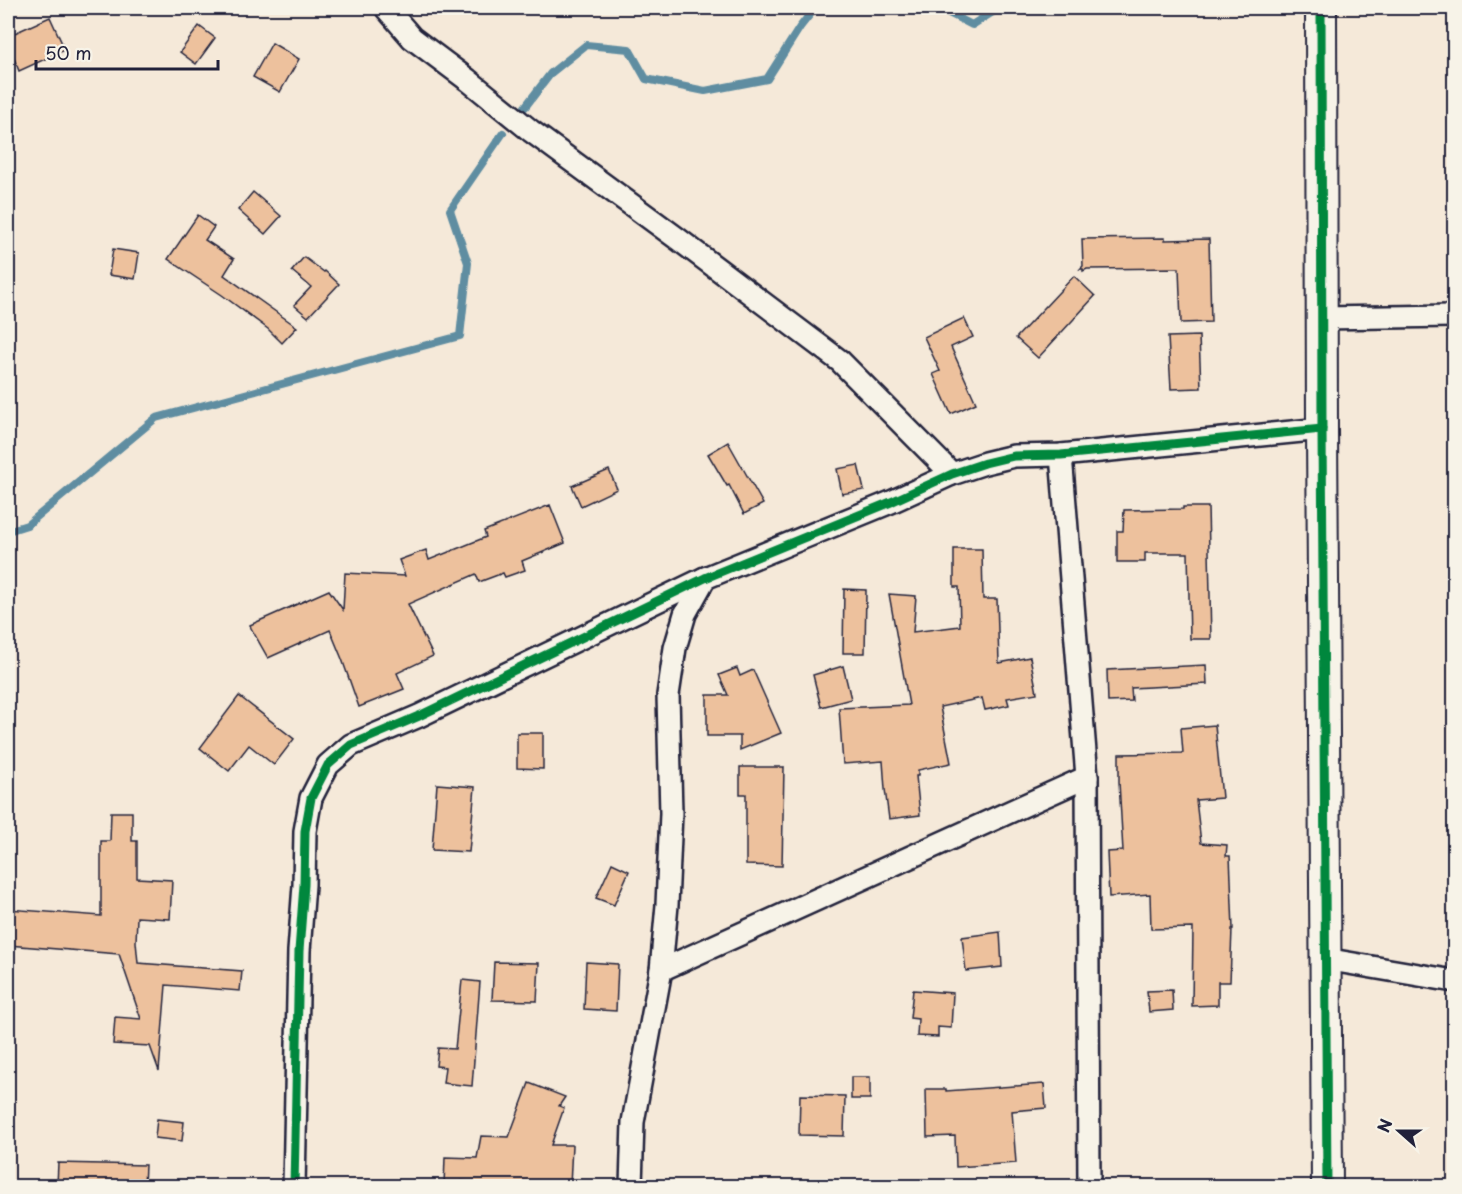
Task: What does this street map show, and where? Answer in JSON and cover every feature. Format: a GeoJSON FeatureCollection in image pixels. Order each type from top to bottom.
{"type":"FeatureCollection","features":[{"type":"Feature","properties":{"kind":"street"},"geometry":{"type":"LineString","coordinates":[[386,8],[412,38],[531,131],[840,361],[952,474]]}},
{"type":"Feature","properties":{"kind":"street"},"geometry":{"type":"LineString","coordinates":[[1321,8],[1327,1186]]}},
{"type":"Feature","properties":{"kind":"street"},"geometry":{"type":"LineString","coordinates":[[1322,318],[1455,316]]}},
{"type":"Feature","properties":{"kind":"street"},"geometry":{"type":"LineString","coordinates":[[294,1186],[299,951],[305,831],[311,798],[328,765],[351,745],[419,716],[705,578],[891,502],[952,474],[985,463],[1014,456],[1061,454],[1322,429]]}},
{"type":"Feature","properties":{"kind":"street"},"geometry":{"type":"LineString","coordinates":[[1061,454],[1087,777],[1089,1186]]}},
{"type":"Feature","properties":{"kind":"street"},"geometry":{"type":"LineString","coordinates":[[631,1186],[633,1122],[661,970],[667,905],[671,813],[668,695],[675,648],[685,614],[705,578]]}},
{"type":"Feature","properties":{"kind":"street"},"geometry":{"type":"LineString","coordinates":[[661,970],[1087,777]]}},
{"type":"Feature","properties":{"kind":"street"},"geometry":{"type":"LineString","coordinates":[[1325,959],[1455,981]]}},
{"type":"Feature","properties":{"kind":"building"},"geometry":{"type":"Polygon","coordinates":[[[50,17],[65,50],[19,71],[8,43],[8,36],[50,17]]]}},
{"type":"Feature","properties":{"kind":"building"},"geometry":{"type":"Polygon","coordinates":[[[199,26],[215,38],[196,64],[180,52],[199,26]]]}},
{"type":"Feature","properties":{"kind":"building"},"geometry":{"type":"Polygon","coordinates":[[[272,43],[299,59],[280,92],[253,77],[272,43]]]}},
{"type":"Feature","properties":{"kind":"building"},"geometry":{"type":"Polygon","coordinates":[[[253,192],[281,216],[265,234],[238,210],[253,192]]]}},
{"type":"Feature","properties":{"kind":"building"},"geometry":{"type":"Polygon","coordinates":[[[198,215],[214,227],[205,240],[234,259],[224,275],[297,327],[282,343],[268,329],[222,295],[168,259],[198,215]]]}},
{"type":"Feature","properties":{"kind":"building"},"geometry":{"type":"Polygon","coordinates":[[[1165,238],[1165,240],[1209,239],[1211,322],[1181,323],[1179,268],[1087,269],[1083,271],[1080,269],[1083,266],[1082,239],[1165,238]]]}},
{"type":"Feature","properties":{"kind":"building"},"geometry":{"type":"Polygon","coordinates":[[[113,249],[139,253],[135,279],[109,275],[113,249]]]}},
{"type":"Feature","properties":{"kind":"building"},"geometry":{"type":"Polygon","coordinates":[[[304,257],[339,284],[308,317],[294,305],[311,287],[292,271],[304,257]]]}},
{"type":"Feature","properties":{"kind":"building"},"geometry":{"type":"Polygon","coordinates":[[[1074,276],[1095,296],[1038,358],[1016,338],[1074,276]]]}},
{"type":"Feature","properties":{"kind":"building"},"geometry":{"type":"Polygon","coordinates":[[[964,318],[973,337],[951,347],[976,403],[951,414],[933,374],[940,371],[924,337],[964,318]]]}},
{"type":"Feature","properties":{"kind":"building"},"geometry":{"type":"Polygon","coordinates":[[[1199,336],[1201,388],[1171,389],[1168,337],[1199,336]]]}},
{"type":"Feature","properties":{"kind":"building"},"geometry":{"type":"Polygon","coordinates":[[[728,442],[763,504],[744,514],[729,485],[727,486],[708,454],[728,442]]]}},
{"type":"Feature","properties":{"kind":"building"},"geometry":{"type":"Polygon","coordinates":[[[858,465],[864,490],[842,494],[837,469],[858,465]]]}},
{"type":"Feature","properties":{"kind":"building"},"geometry":{"type":"Polygon","coordinates":[[[609,470],[617,489],[581,506],[572,486],[609,470]]]}},
{"type":"Feature","properties":{"kind":"building"},"geometry":{"type":"Polygon","coordinates":[[[550,505],[565,543],[522,561],[525,570],[505,577],[503,573],[479,582],[476,574],[408,604],[433,656],[397,673],[404,689],[359,707],[330,630],[268,658],[251,628],[250,625],[329,590],[343,610],[345,573],[405,576],[399,560],[426,550],[429,560],[486,537],[484,531],[550,505]]]}},
{"type":"Feature","properties":{"kind":"building"},"geometry":{"type":"Polygon","coordinates":[[[1183,507],[1208,507],[1211,639],[1190,639],[1188,553],[1145,553],[1145,562],[1117,562],[1117,531],[1123,531],[1124,510],[1183,509],[1183,507]]]}},
{"type":"Feature","properties":{"kind":"building"},"geometry":{"type":"Polygon","coordinates":[[[954,549],[982,549],[983,599],[997,599],[999,663],[1030,657],[1037,693],[1007,698],[1009,705],[985,710],[982,698],[940,707],[951,763],[918,770],[918,776],[916,776],[920,815],[889,819],[883,761],[843,764],[839,708],[909,705],[889,594],[916,596],[913,632],[960,626],[959,587],[954,587],[954,549]]]}},
{"type":"Feature","properties":{"kind":"building"},"geometry":{"type":"Polygon","coordinates":[[[844,589],[866,590],[865,653],[843,653],[844,589]]]}},
{"type":"Feature","properties":{"kind":"building"},"geometry":{"type":"Polygon","coordinates":[[[1206,665],[1207,684],[1131,688],[1132,701],[1108,702],[1107,670],[1206,665]]]}},
{"type":"Feature","properties":{"kind":"building"},"geometry":{"type":"Polygon","coordinates":[[[843,666],[851,699],[821,707],[813,675],[843,666]]]}},
{"type":"Feature","properties":{"kind":"building"},"geometry":{"type":"Polygon","coordinates":[[[737,668],[740,676],[753,670],[781,733],[740,750],[740,736],[707,736],[707,695],[728,695],[719,675],[737,668]]]}},
{"type":"Feature","properties":{"kind":"building"},"geometry":{"type":"Polygon","coordinates":[[[239,696],[294,739],[274,765],[249,745],[229,771],[200,748],[239,696]]]}},
{"type":"Feature","properties":{"kind":"building"},"geometry":{"type":"Polygon","coordinates":[[[1215,725],[1222,798],[1196,800],[1201,843],[1227,845],[1226,856],[1230,856],[1233,929],[1230,982],[1218,982],[1218,1005],[1192,1006],[1193,928],[1151,929],[1150,894],[1109,897],[1107,852],[1123,851],[1119,754],[1183,753],[1181,728],[1215,725]]]}},
{"type":"Feature","properties":{"kind":"building"},"geometry":{"type":"Polygon","coordinates":[[[517,733],[543,733],[543,769],[517,768],[517,733]]]}},
{"type":"Feature","properties":{"kind":"building"},"geometry":{"type":"Polygon","coordinates":[[[740,767],[784,767],[782,866],[746,865],[746,794],[740,794],[740,767]]]}},
{"type":"Feature","properties":{"kind":"building"},"geometry":{"type":"Polygon","coordinates":[[[437,784],[475,787],[469,852],[432,850],[437,784]]]}},
{"type":"Feature","properties":{"kind":"building"},"geometry":{"type":"Polygon","coordinates":[[[111,812],[132,812],[132,841],[137,841],[137,878],[172,880],[170,919],[137,917],[138,963],[242,971],[240,991],[166,985],[159,1071],[150,1046],[113,1044],[115,1017],[141,1019],[119,954],[8,945],[8,909],[101,916],[101,841],[110,841],[111,812]]]}},
{"type":"Feature","properties":{"kind":"building"},"geometry":{"type":"Polygon","coordinates":[[[612,863],[629,871],[614,905],[596,898],[612,863]]]}},
{"type":"Feature","properties":{"kind":"building"},"geometry":{"type":"Polygon","coordinates":[[[1000,932],[1002,967],[966,971],[962,937],[1000,932]]]}},
{"type":"Feature","properties":{"kind":"building"},"geometry":{"type":"Polygon","coordinates":[[[494,962],[539,963],[537,1001],[492,1000],[494,962]]]}},
{"type":"Feature","properties":{"kind":"building"},"geometry":{"type":"Polygon","coordinates":[[[586,962],[618,964],[616,1011],[584,1009],[586,962]]]}},
{"type":"Feature","properties":{"kind":"building"},"geometry":{"type":"Polygon","coordinates":[[[462,980],[480,982],[472,1086],[443,1083],[445,1067],[436,1066],[438,1048],[455,1049],[462,980]]]}},
{"type":"Feature","properties":{"kind":"building"},"geometry":{"type":"Polygon","coordinates":[[[913,990],[953,993],[951,1028],[938,1027],[938,1037],[917,1036],[918,1019],[910,1018],[913,990]]]}},
{"type":"Feature","properties":{"kind":"building"},"geometry":{"type":"Polygon","coordinates":[[[1172,990],[1173,1010],[1149,1012],[1147,991],[1172,990]]]}},
{"type":"Feature","properties":{"kind":"building"},"geometry":{"type":"Polygon","coordinates":[[[851,1077],[870,1077],[870,1099],[851,1099],[851,1077]]]}},
{"type":"Feature","properties":{"kind":"building"},"geometry":{"type":"Polygon","coordinates":[[[529,1083],[565,1097],[559,1106],[564,1108],[551,1145],[572,1145],[570,1186],[488,1186],[462,1181],[462,1186],[444,1186],[445,1157],[477,1158],[481,1136],[509,1137],[529,1083]]]}},
{"type":"Feature","properties":{"kind":"building"},"geometry":{"type":"Polygon","coordinates":[[[1044,1084],[1046,1108],[1012,1111],[1016,1163],[956,1167],[955,1136],[927,1137],[926,1089],[946,1089],[946,1091],[1044,1084]]]}},
{"type":"Feature","properties":{"kind":"building"},"geometry":{"type":"Polygon","coordinates":[[[800,1095],[845,1096],[844,1136],[799,1135],[800,1095]]]}},
{"type":"Feature","properties":{"kind":"building"},"geometry":{"type":"Polygon","coordinates":[[[157,1119],[184,1122],[182,1141],[155,1138],[157,1119]]]}},
{"type":"Feature","properties":{"kind":"building"},"geometry":{"type":"Polygon","coordinates":[[[58,1163],[145,1165],[144,1186],[57,1186],[58,1163]]]}},
{"type":"Feature","properties":{"kind":"waterway"},"geometry":{"type":"LineString","coordinates":[[525,107],[551,73],[586,45],[629,49],[646,79],[705,91],[767,79],[815,8]]}},
{"type":"Feature","properties":{"kind":"waterway"},"geometry":{"type":"LineString","coordinates":[[939,8],[972,25],[999,8]]}},
{"type":"Feature","properties":{"kind":"waterway"},"geometry":{"type":"LineString","coordinates":[[8,531],[27,525],[156,418],[460,336],[468,263],[450,210],[503,133]]}},
{"type":"Feature","properties":{"kind":"cycle path"},"geometry":{"type":"LineString","coordinates":[[1321,8],[1327,1186]]}},
{"type":"Feature","properties":{"kind":"cycle path"},"geometry":{"type":"LineString","coordinates":[[294,1186],[299,951],[305,831],[311,798],[328,765],[351,745],[419,716],[705,578],[891,502],[952,474],[985,463],[1014,456],[1061,455],[1322,429]]}}]}
